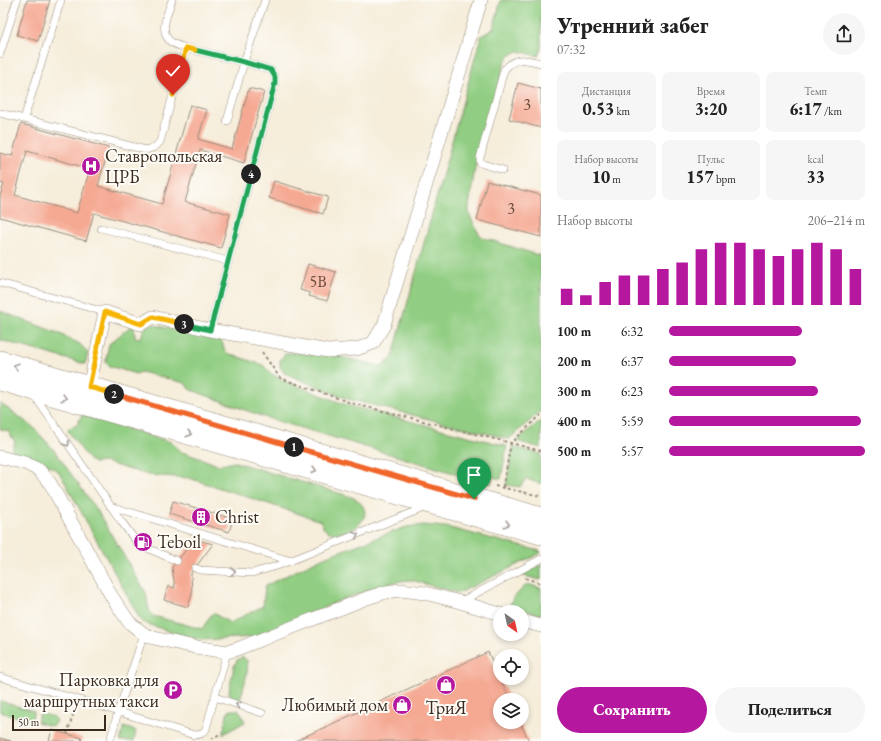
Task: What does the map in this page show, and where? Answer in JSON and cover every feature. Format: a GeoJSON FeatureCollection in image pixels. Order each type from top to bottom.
{"type":"FeatureCollection","features":[{"type":"Feature","properties":{"kind":"main road"},"geometry":{"type":"LineString","coordinates":[[0,361],[541,518]]}},
{"type":"Feature","properties":{"kind":"main road"},"geometry":{"type":"LineString","coordinates":[[0,380],[541,534]]}},
{"type":"Feature","properties":{"kind":"street"},"geometry":{"type":"LineString","coordinates":[[89,387],[105,312],[141,324],[153,317],[210,330],[328,351],[357,349],[374,343],[384,325],[481,0]]}},
{"type":"Feature","properties":{"kind":"street"},"geometry":{"type":"LineString","coordinates":[[0,457],[25,463],[39,470],[50,483],[112,597],[129,622],[144,634],[154,638],[227,652],[367,598],[386,592],[401,590],[425,593],[493,612]]}},
{"type":"Feature","properties":{"kind":"street"},"geometry":{"type":"LineString","coordinates":[[529,623],[541,626]]}},
{"type":"Feature","properties":{"kind":"lane"},"geometry":{"type":"LineString","coordinates":[[0,54],[17,0]]}},
{"type":"Feature","properties":{"kind":"lane"},"geometry":{"type":"LineString","coordinates":[[24,119],[61,0]]}},
{"type":"Feature","properties":{"kind":"lane"},"geometry":{"type":"LineString","coordinates":[[172,0],[164,26],[165,35],[171,42],[186,48],[271,70],[275,77],[275,83],[210,330]]}},
{"type":"Feature","properties":{"kind":"lane"},"geometry":{"type":"LineString","coordinates":[[227,121],[244,62],[265,0]]}},
{"type":"Feature","properties":{"kind":"lane"},"geometry":{"type":"LineString","coordinates":[[0,113],[146,150],[155,147],[160,142],[186,48]]}},
{"type":"Feature","properties":{"kind":"lane"},"geometry":{"type":"LineString","coordinates":[[503,170],[483,164],[480,162],[480,158],[504,70],[520,59],[541,63]]}},
{"type":"Feature","properties":{"kind":"lane"},"geometry":{"type":"LineString","coordinates":[[101,228],[228,261]]}},
{"type":"Feature","properties":{"kind":"lane"},"geometry":{"type":"LineString","coordinates":[[0,283],[105,312]]}},
{"type":"Feature","properties":{"kind":"lane"},"geometry":{"type":"LineString","coordinates":[[30,388],[110,506],[138,544],[177,561]]}},
{"type":"Feature","properties":{"kind":"lane"},"geometry":{"type":"LineString","coordinates":[[195,568],[200,570],[252,573],[277,566],[433,504]]}},
{"type":"Feature","properties":{"kind":"lane"},"geometry":{"type":"LineString","coordinates":[[110,506],[291,560]]}},
{"type":"Feature","properties":{"kind":"lane"},"geometry":{"type":"LineString","coordinates":[[460,602],[541,559]]}},
{"type":"Feature","properties":{"kind":"lane"},"geometry":{"type":"LineString","coordinates":[[110,741],[144,634]]}},
{"type":"Feature","properties":{"kind":"lane"},"geometry":{"type":"LineString","coordinates":[[0,677],[194,735],[199,735],[206,729],[227,652]]}},
{"type":"Feature","properties":{"kind":"lane"},"geometry":{"type":"LineString","coordinates":[[215,697],[262,713]]}},
{"type":"Feature","properties":{"kind":"path"},"geometry":{"type":"LineString","coordinates":[[252,337],[280,378],[351,403],[511,442],[541,451]]}},
{"type":"Feature","properties":{"kind":"path"},"geometry":{"type":"LineString","coordinates":[[503,487],[511,442],[541,416]]}},
{"type":"Feature","properties":{"kind":"path"},"geometry":{"type":"LineString","coordinates":[[67,734],[73,715]]}},
{"type":"Feature","properties":{"kind":"path"},"geometry":{"type":"LineString","coordinates":[[208,741],[222,733]]}},
{"type":"Feature","properties":{"kind":"green space"},"geometry":{"type":"Polygon","coordinates":[[[501,0],[541,0],[541,49],[538,56],[518,51],[509,56],[505,62],[475,168],[469,206],[469,213],[472,220],[479,234],[484,238],[541,256],[541,411],[509,439],[348,399],[284,373],[280,367],[280,360],[286,353],[324,353],[380,366],[392,359],[481,36],[493,29],[501,0]]]}},
{"type":"Feature","properties":{"kind":"green space"},"geometry":{"type":"Polygon","coordinates":[[[0,311],[58,333],[80,344],[88,353],[85,364],[0,340],[0,311]]]}},
{"type":"Feature","properties":{"kind":"green space"},"geometry":{"type":"Polygon","coordinates":[[[151,324],[219,340],[227,353],[263,365],[270,373],[282,380],[347,405],[507,446],[501,479],[493,477],[491,484],[264,417],[189,389],[185,383],[141,372],[136,374],[109,366],[106,363],[109,344],[131,326],[134,327],[135,337],[141,338],[144,328],[151,324]]]}},
{"type":"Feature","properties":{"kind":"green space"},"geometry":{"type":"Polygon","coordinates":[[[0,403],[33,427],[54,450],[98,512],[146,593],[149,610],[153,616],[202,629],[213,613],[230,623],[263,606],[265,586],[324,557],[406,527],[424,525],[446,527],[540,551],[541,553],[458,593],[411,580],[401,581],[346,598],[256,637],[201,640],[183,636],[144,623],[140,619],[57,470],[46,464],[14,456],[11,453],[15,442],[8,431],[0,429],[0,403]]]}},
{"type":"Feature","properties":{"kind":"green space"},"geometry":{"type":"Polygon","coordinates":[[[82,415],[171,442],[182,452],[219,465],[235,462],[352,497],[361,504],[365,511],[364,518],[359,524],[351,529],[334,533],[327,531],[321,521],[189,478],[148,475],[104,462],[95,463],[89,460],[68,431],[69,428],[77,425],[82,415]]]}},
{"type":"Feature","properties":{"kind":"green space"},"geometry":{"type":"Polygon","coordinates":[[[541,420],[541,448],[516,441],[541,420]]]}},
{"type":"Feature","properties":{"kind":"green space"},"geometry":{"type":"Polygon","coordinates":[[[513,447],[541,454],[541,484],[526,479],[520,487],[506,485],[513,447]]]}},
{"type":"Feature","properties":{"kind":"green space"},"geometry":{"type":"Polygon","coordinates":[[[541,565],[541,580],[520,575],[541,565]]]}},
{"type":"Feature","properties":{"kind":"green space"},"geometry":{"type":"Polygon","coordinates":[[[527,584],[541,588],[541,615],[529,612],[529,605],[510,605],[514,597],[527,584]]]}},
{"type":"Feature","properties":{"kind":"green space"},"geometry":{"type":"Polygon","coordinates":[[[243,657],[248,664],[240,700],[232,698],[229,691],[234,666],[237,660],[243,657]]]}},
{"type":"Feature","properties":{"kind":"green space"},"geometry":{"type":"Polygon","coordinates":[[[0,701],[34,711],[31,721],[0,712],[0,701]]]}},
{"type":"Feature","properties":{"kind":"green space"},"geometry":{"type":"Polygon","coordinates":[[[230,710],[239,710],[245,722],[223,734],[227,714],[230,710]]]}},
{"type":"Feature","properties":{"kind":"green space"},"geometry":{"type":"Polygon","coordinates":[[[40,713],[54,717],[56,720],[54,725],[51,726],[37,722],[40,713]]]}},
{"type":"Feature","properties":{"kind":"green space"},"geometry":{"type":"Polygon","coordinates":[[[124,727],[136,731],[134,741],[120,741],[124,727]]]}},
{"type":"Feature","properties":{"kind":"building"},"geometry":{"type":"Polygon","coordinates":[[[27,0],[50,0],[38,41],[17,35],[27,0]]]}},
{"type":"Feature","properties":{"kind":"building"},"geometry":{"type":"Polygon","coordinates":[[[518,83],[541,89],[541,128],[509,119],[518,83]]]}},
{"type":"Feature","properties":{"kind":"building","name":"Ставропольская ЦРБ"},"geometry":{"type":"Polygon","coordinates":[[[249,88],[264,92],[244,163],[200,150],[185,202],[230,214],[221,248],[94,213],[86,241],[0,217],[0,196],[4,184],[0,183],[0,153],[12,156],[21,124],[109,148],[98,186],[162,204],[190,105],[207,110],[198,139],[232,149],[249,88]],[[27,151],[15,195],[77,213],[90,169],[27,151]]]}},
{"type":"Feature","properties":{"kind":"building"},"geometry":{"type":"Polygon","coordinates":[[[274,181],[328,197],[323,214],[269,198],[274,181]]]}},
{"type":"Feature","properties":{"kind":"building"},"geometry":{"type":"Polygon","coordinates":[[[487,181],[541,195],[541,237],[477,220],[487,181]]]}},
{"type":"Feature","properties":{"kind":"building"},"geometry":{"type":"Polygon","coordinates":[[[308,264],[336,272],[327,301],[309,296],[310,293],[300,290],[308,264]]]}},
{"type":"Feature","properties":{"kind":"building","name":"Christ"},"geometry":{"type":"Polygon","coordinates":[[[173,501],[233,519],[229,532],[169,514],[173,501]]]}},
{"type":"Feature","properties":{"kind":"building"},"geometry":{"type":"Polygon","coordinates":[[[195,539],[213,544],[191,573],[192,594],[188,607],[164,600],[168,586],[175,588],[172,567],[195,539]]]}},
{"type":"Feature","properties":{"kind":"building"},"geometry":{"type":"Polygon","coordinates":[[[488,652],[493,663],[493,685],[503,685],[507,693],[493,693],[493,729],[523,729],[529,741],[295,741],[488,652]]]}},
{"type":"Feature","properties":{"kind":"building"},"geometry":{"type":"Polygon","coordinates":[[[52,730],[82,738],[81,741],[49,741],[52,730]]]}},
{"type":"Feature","properties":{"kind":"building"},"geometry":{"type":"Polygon","coordinates":[[[0,738],[11,741],[0,741],[0,738]]]}},
{"type":"Feature","properties":{"kind":"place","name":"Ставропольская ЦРБ"},"geometry":{"type":"Point","coordinates":[91,166]}},
{"type":"Feature","properties":{"kind":"place","name":"Christ"},"geometry":{"type":"Point","coordinates":[201,517]}},
{"type":"Feature","properties":{"kind":"place","name":"Teboil"},"geometry":{"type":"Point","coordinates":[143,542]}},
{"type":"Feature","properties":{"kind":"place","name":"ТриЯ"},"geometry":{"type":"Point","coordinates":[446,685]}},
{"type":"Feature","properties":{"kind":"place","name":"Парковка для маршрутных такси"},"geometry":{"type":"Point","coordinates":[173,690]}},
{"type":"Feature","properties":{"kind":"place","name":"Любимый дом"},"geometry":{"type":"Point","coordinates":[402,705]}},
{"type":"Feature","properties":{"kind":"route"},"geometry":{"type":"LineString","coordinates":[[173,95],[186,48],[271,70],[275,77],[275,83],[210,330],[153,317],[141,324],[105,312],[89,387],[474,499]]}}]}
